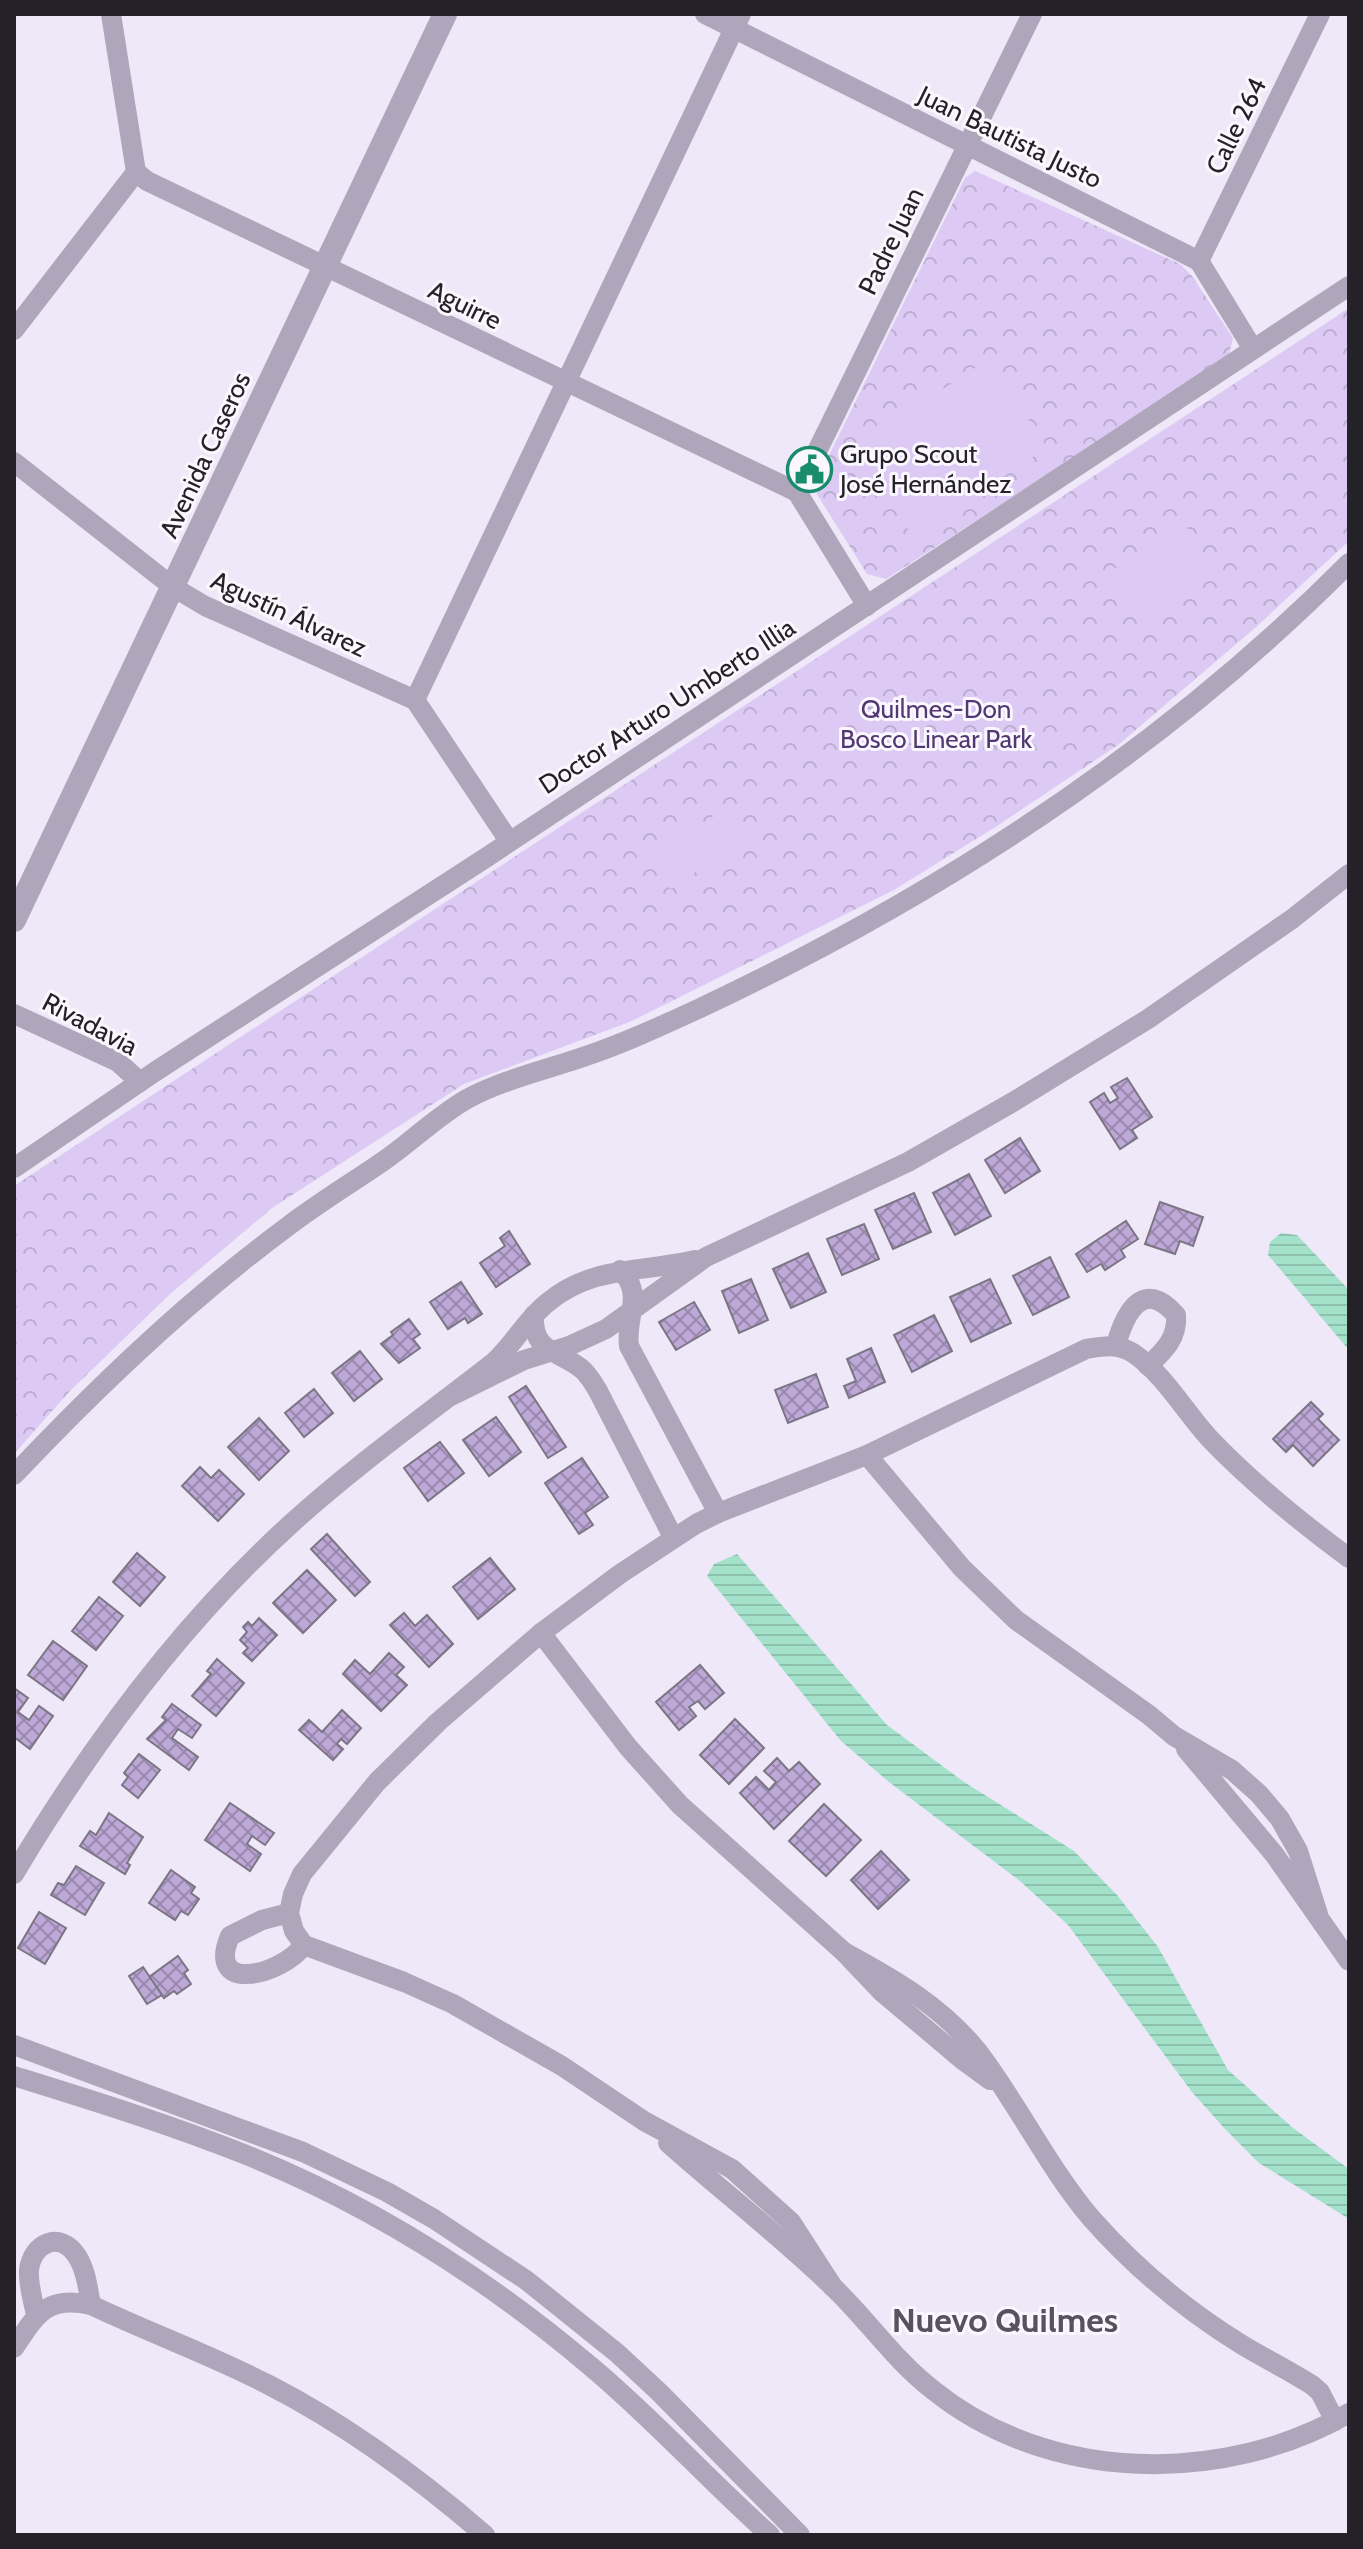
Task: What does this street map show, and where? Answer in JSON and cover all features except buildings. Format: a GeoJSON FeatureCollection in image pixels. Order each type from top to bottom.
{"type":"FeatureCollection","features":[{"type":"Feature","properties":{"kind":"street"},"geometry":{"type":"LineString","coordinates":[[14,330],[136,172],[111,14]]}},
{"type":"Feature","properties":{"kind":"street","name":"Avenida Caseros"},"geometry":{"type":"LineString","coordinates":[[14,920],[445,14]]}},
{"type":"Feature","properties":{"kind":"street","name":"Juan Bautista Justo"},"geometry":{"type":"LineString","coordinates":[[705,14],[738,21],[966,146],[1199,261]]}},
{"type":"Feature","properties":{"kind":"street","name":"Padre Juan"},"geometry":{"type":"LineString","coordinates":[[797,492],[1032,14]]}},
{"type":"Feature","properties":{"kind":"street","name":"Calle 264"},"geometry":{"type":"LineString","coordinates":[[1199,261],[1320,14]]}},
{"type":"Feature","properties":{"kind":"street"},"geometry":{"type":"LineString","coordinates":[[509,841],[415,700],[738,21]]}},
{"type":"Feature","properties":{"kind":"street","name":"Aguirre"},"geometry":{"type":"LineString","coordinates":[[136,172],[147,181],[797,492]]}},
{"type":"Feature","properties":{"kind":"street"},"geometry":{"type":"LineString","coordinates":[[1199,261],[1253,349]]}},
{"type":"Feature","properties":{"kind":"street","name":"Doctor Arturo Umberto Illia"},"geometry":{"type":"LineString","coordinates":[[14,1168],[1349,286]]}},
{"type":"Feature","properties":{"kind":"street","name":"Agustín Álvarez"},"geometry":{"type":"LineString","coordinates":[[14,462],[173,587],[205,606],[415,700]]}},
{"type":"Feature","properties":{"kind":"street"},"geometry":{"type":"LineString","coordinates":[[797,492],[867,606]]}},
{"type":"Feature","properties":{"kind":"street"},"geometry":{"type":"LineString","coordinates":[[14,1475],[124,1363],[203,1293],[289,1225],[401,1149],[465,1100],[642,1035],[750,984],[870,921],[995,846],[1114,764],[1229,674],[1276,634],[1349,563]]}},
{"type":"Feature","properties":{"kind":"street"},"geometry":{"type":"LineString","coordinates":[[453,1395],[524,1360],[588,1339],[633,1311],[706,1257],[908,1162],[1026,1094],[1195,987],[1292,919],[1349,874]]}},
{"type":"Feature","properties":{"kind":"street","name":"Rivadavia"},"geometry":{"type":"LineString","coordinates":[[14,1014],[118,1062],[140,1082]]}},
{"type":"Feature","properties":{"kind":"street"},"geometry":{"type":"LineString","coordinates":[[14,1874],[94,1749],[162,1659],[214,1600],[291,1523],[390,1440],[453,1395],[504,1353],[534,1315],[570,1287],[620,1270],[677,1264],[706,1257]]}},
{"type":"Feature","properties":{"kind":"street"},"geometry":{"type":"LineString","coordinates":[[620,1270],[633,1288],[633,1311],[627,1333],[629,1346],[718,1513]]}},
{"type":"Feature","properties":{"kind":"street"},"geometry":{"type":"LineString","coordinates":[[1116,1345],[1129,1309],[1150,1299],[1168,1305],[1176,1315],[1175,1332],[1171,1342],[1148,1366]]}},
{"type":"Feature","properties":{"kind":"street"},"geometry":{"type":"LineString","coordinates":[[534,1315],[535,1333],[550,1352],[568,1360],[589,1376],[673,1537]]}},
{"type":"Feature","properties":{"kind":"street"},"geometry":{"type":"LineString","coordinates":[[541,1633],[584,1693],[651,1775],[680,1805],[844,1952],[893,1978],[925,2000],[978,2053],[1066,2187],[1121,2250],[1149,2276],[1220,2330],[1312,2385],[1342,2417],[1262,2451],[1180,2464],[1140,2466],[1067,2453],[999,2431],[958,2408],[932,2390],[895,2355],[833,2287],[791,2222],[750,2183],[644,2121],[562,2066],[453,2004],[404,1982],[304,1945],[294,1931],[289,1913],[302,1874],[377,1782],[438,1722],[541,1633],[673,1537],[718,1513],[867,1455],[1086,1349],[1116,1345],[1132,1353],[1148,1366],[1208,1436],[1254,1483],[1285,1511],[1349,1558]]}},
{"type":"Feature","properties":{"kind":"street"},"geometry":{"type":"LineString","coordinates":[[867,1455],[962,1568],[996,1603],[1039,1639],[1112,1688],[1174,1736],[1232,1770],[1259,1794],[1280,1819],[1298,1851],[1318,1914],[1349,1961]]}},
{"type":"Feature","properties":{"kind":"street"},"geometry":{"type":"LineString","coordinates":[[289,1913],[262,1920],[230,1936],[225,1948],[227,1960],[238,1973],[247,1976],[262,1973],[297,1955],[304,1945]]}},
{"type":"Feature","properties":{"kind":"street"},"geometry":{"type":"LineString","coordinates":[[14,2045],[303,2152],[399,2199],[483,2250],[566,2310],[659,2392],[800,2535]]}},
{"type":"Feature","properties":{"kind":"street"},"geometry":{"type":"LineString","coordinates":[[14,2076],[246,2154],[321,2189],[409,2236],[464,2270],[554,2336],[624,2394],[770,2535]]}},
{"type":"Feature","properties":{"kind":"street"},"geometry":{"type":"LineString","coordinates":[[36,2315],[31,2289],[31,2262],[40,2244],[52,2241],[61,2242],[76,2253],[84,2272],[91,2305]]}},
{"type":"Feature","properties":{"kind":"street"},"geometry":{"type":"LineString","coordinates":[[14,2348],[36,2315],[59,2303],[91,2305],[227,2364],[295,2398],[424,2484],[485,2535]]}},
{"type":"Feature","properties":{"kind":"street"},"geometry":{"type":"LineString","coordinates":[[686,2457],[705,2438]]}},
{"type":"Feature","properties":{"kind":"green space"},"geometry":{"type":"Polygon","coordinates":[[[975,171],[1180,264],[1192,276],[1233,338],[1228,358],[886,579],[867,574],[813,488],[965,178],[975,171]]]}},
{"type":"Feature","properties":{"kind":"green space","name":"Quilmes-Don Bosco Linear Park"},"geometry":{"type":"Polygon","coordinates":[[[1349,308],[1349,541],[1255,628],[1118,745],[894,890],[632,1021],[464,1084],[272,1208],[169,1295],[69,1392],[14,1454],[14,1186],[1349,308]]]}},
{"type":"Feature","properties":{"kind":"green space"},"geometry":{"type":"Polygon","coordinates":[[[989,359],[1047,448],[913,537],[854,447],[989,359]]]}},
{"type":"Feature","properties":{"kind":"green space"},"geometry":{"type":"Polygon","coordinates":[[[1184,523],[1214,569],[1137,619],[1107,574],[1184,523]]]}},
{"type":"Feature","properties":{"kind":"green space"},"geometry":{"type":"Polygon","coordinates":[[[721,811],[741,842],[670,889],[650,858],[721,811]]]}},
{"type":"Feature","properties":{"kind":"shaded area"},"geometry":{"type":"Polygon","coordinates":[[[1281,1233],[1297,1235],[1349,1290],[1349,1350],[1268,1255],[1270,1242],[1281,1233]]]}},
{"type":"Feature","properties":{"kind":"shaded area"},"geometry":{"type":"Polygon","coordinates":[[[737,1554],[887,1725],[964,1782],[1074,1851],[1117,1895],[1158,1947],[1228,2070],[1293,2128],[1349,2169],[1349,2219],[1259,2163],[1225,2129],[1192,2092],[1068,1925],[1020,1881],[889,1782],[841,1741],[707,1576],[714,1564],[737,1554]]]}},
{"type":"Feature","properties":{"kind":"place","name":"Grupo Scout José Hernández"},"geometry":{"type":"Point","coordinates":[809,469]}},
{"type":"Feature","properties":{"kind":"district","name":"Nuevo Quilmes"},"geometry":{"type":"Point","coordinates":[1005,2320]}}]}
